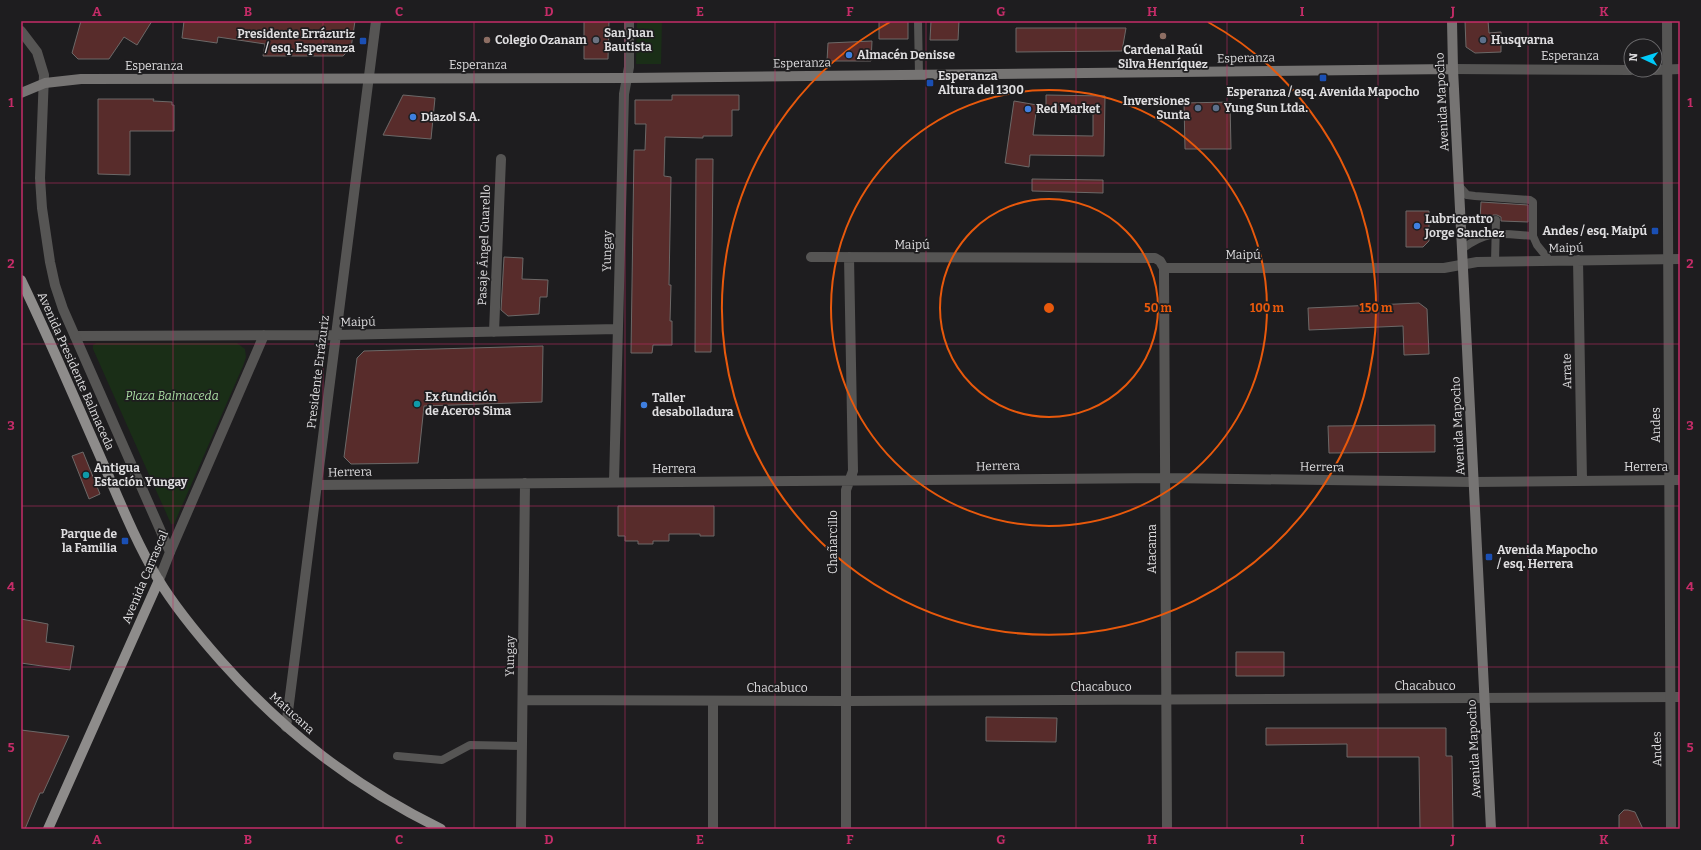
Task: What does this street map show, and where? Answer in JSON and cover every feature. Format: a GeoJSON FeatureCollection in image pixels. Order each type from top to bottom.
{"type":"FeatureCollection","features":[{"type":"Feature","properties":{"kind":"main road","name":"Avenida Mapocho"},"geometry":{"type":"LineString","coordinates":[[1452,21],[1453,69],[1491,829]]}},
{"type":"Feature","properties":{"kind":"main road","name":"Esperanza"},"geometry":{"type":"LineString","coordinates":[[21,93],[45,84],[81,79],[626,78],[1453,69]]}},
{"type":"Feature","properties":{"kind":"main road","name":"Avenida Presidente Balmaceda"},"geometry":{"type":"LineString","coordinates":[[21,280],[144,554],[158,580]]}},
{"type":"Feature","properties":{"kind":"main road","name":"Matucana"},"geometry":{"type":"LineString","coordinates":[[158,580],[177,609],[234,676],[286,727],[334,766],[364,787],[441,829]]}},
{"type":"Feature","properties":{"kind":"main road","name":"Avenida Carrascal"},"geometry":{"type":"LineString","coordinates":[[48,829],[158,580]]}},
{"type":"Feature","properties":{"kind":"street","name":"Presidente Errázuriz"},"geometry":{"type":"LineString","coordinates":[[286,727],[376,21]]}},
{"type":"Feature","properties":{"kind":"street","name":"Yungay"},"geometry":{"type":"LineString","coordinates":[[614,482],[624,94],[629,66],[629,21]]}},
{"type":"Feature","properties":{"kind":"street","name":"Andes"},"geometry":{"type":"LineString","coordinates":[[1667,21],[1668,259],[1675,480],[1669,697],[1671,829]]}},
{"type":"Feature","properties":{"kind":"street","name":"Avenida Presidente Balmaceda"},"geometry":{"type":"LineString","coordinates":[[21,31],[37,52],[44,76],[45,84],[40,178],[42,208],[55,285],[63,309],[170,552]]}},
{"type":"Feature","properties":{"kind":"street","name":"Esperanza"},"geometry":{"type":"LineString","coordinates":[[1453,69],[1623,70]]}},
{"type":"Feature","properties":{"kind":"street"},"geometry":{"type":"LineString","coordinates":[[1663,69],[1680,69]]}},
{"type":"Feature","properties":{"kind":"street","name":"Pasaje Ángel Guarello"},"geometry":{"type":"LineString","coordinates":[[494,332],[501,160]]}},
{"type":"Feature","properties":{"kind":"street","name":"Maipú"},"geometry":{"type":"LineString","coordinates":[[811,257],[1154,258],[1160,261],[1164,268],[1444,268],[1477,262],[1680,258]]}},
{"type":"Feature","properties":{"kind":"street","name":"Chañarcillo"},"geometry":{"type":"LineString","coordinates":[[846,829],[846,490],[853,471],[849,257]]}},
{"type":"Feature","properties":{"kind":"street","name":"Arrate"},"geometry":{"type":"LineString","coordinates":[[1578,260],[1582,480]]}},
{"type":"Feature","properties":{"kind":"street","name":"Atacama"},"geometry":{"type":"LineString","coordinates":[[1164,268],[1167,829]]}},
{"type":"Feature","properties":{"kind":"street","name":"Maipú"},"geometry":{"type":"LineString","coordinates":[[75,336],[336,335],[618,329]]}},
{"type":"Feature","properties":{"kind":"street","name":"Avenida Carrascal"},"geometry":{"type":"LineString","coordinates":[[158,580],[264,335]]}},
{"type":"Feature","properties":{"kind":"street","name":"Herrera"},"geometry":{"type":"LineString","coordinates":[[317,485],[1165,478],[1473,482],[1675,480]]}},
{"type":"Feature","properties":{"kind":"street","name":"Yungay"},"geometry":{"type":"LineString","coordinates":[[521,829],[525,483]]}},
{"type":"Feature","properties":{"kind":"street","name":"Chacabuco"},"geometry":{"type":"LineString","coordinates":[[523,700],[846,701],[1680,697]]}},
{"type":"Feature","properties":{"kind":"street"},"geometry":{"type":"LineString","coordinates":[[713,701],[713,829]]}},
{"type":"Feature","properties":{"kind":"lane"},"geometry":{"type":"LineString","coordinates":[[918,21],[919,75]]}},
{"type":"Feature","properties":{"kind":"lane"},"geometry":{"type":"LineString","coordinates":[[1459,186],[1467,194],[1496,200],[1530,200],[1533,202],[1533,236],[1537,245],[1550,261]]}},
{"type":"Feature","properties":{"kind":"lane"},"geometry":{"type":"LineString","coordinates":[[1495,262],[1496,220]]}},
{"type":"Feature","properties":{"kind":"lane"},"geometry":{"type":"LineString","coordinates":[[1462,249],[1476,239],[1486,235],[1496,234],[1533,236]]}},
{"type":"Feature","properties":{"kind":"lane"},"geometry":{"type":"LineString","coordinates":[[397,756],[442,760],[470,745],[522,746]]}},
{"type":"Feature","properties":{"kind":"green space"},"geometry":{"type":"Polygon","coordinates":[[[637,21],[662,21],[661,64],[636,64],[637,21]]]}},
{"type":"Feature","properties":{"kind":"green space","name":"Plaza Balmaceda"},"geometry":{"type":"Polygon","coordinates":[[[96,343],[237,343],[245,349],[246,357],[243,366],[174,524],[171,524],[93,349],[93,345],[96,343]]]}},
{"type":"Feature","properties":{"kind":"building"},"geometry":{"type":"Polygon","coordinates":[[[81,21],[152,21],[137,45],[124,37],[109,59],[78,59],[72,53],[81,21]]]}},
{"type":"Feature","properties":{"kind":"building"},"geometry":{"type":"Polygon","coordinates":[[[184,21],[355,21],[351,48],[343,56],[263,56],[265,44],[218,37],[217,43],[182,38],[184,21]]]}},
{"type":"Feature","properties":{"kind":"building","name":"San Juan Bautista"},"geometry":{"type":"Polygon","coordinates":[[[584,21],[609,21],[608,59],[584,59],[584,21]]]}},
{"type":"Feature","properties":{"kind":"building"},"geometry":{"type":"Polygon","coordinates":[[[879,21],[908,21],[908,39],[879,39],[879,21]]]}},
{"type":"Feature","properties":{"kind":"building"},"geometry":{"type":"Polygon","coordinates":[[[931,21],[959,21],[958,40],[930,40],[931,21]]]}},
{"type":"Feature","properties":{"kind":"building","name":"Husqvarna"},"geometry":{"type":"Polygon","coordinates":[[[1465,21],[1488,21],[1489,33],[1501,32],[1501,52],[1475,53],[1466,47],[1465,21]]]}},
{"type":"Feature","properties":{"kind":"building"},"geometry":{"type":"Polygon","coordinates":[[[1016,28],[1126,28],[1122,51],[1016,52],[1016,28]]]}},
{"type":"Feature","properties":{"kind":"building","name":"Almacén Denisse"},"geometry":{"type":"Polygon","coordinates":[[[872,41],[871,61],[827,61],[828,43],[872,41]]]}},
{"type":"Feature","properties":{"kind":"building","name":"Diazol S.A."},"geometry":{"type":"Polygon","coordinates":[[[403,95],[435,98],[431,139],[383,135],[403,95]]]}},
{"type":"Feature","properties":{"kind":"building"},"geometry":{"type":"Polygon","coordinates":[[[672,95],[739,95],[739,110],[732,110],[732,136],[703,136],[703,138],[665,137],[664,176],[671,177],[669,285],[671,285],[670,321],[672,321],[672,345],[653,345],[652,353],[631,353],[634,150],[645,150],[646,124],[635,124],[635,100],[672,100],[672,95]]]}},
{"type":"Feature","properties":{"kind":"building"},"geometry":{"type":"Polygon","coordinates":[[[1046,95],[1105,96],[1104,156],[1030,155],[1029,167],[1005,163],[1014,101],[1037,105],[1033,135],[1093,136],[1093,113],[1046,112],[1046,95]]]}},
{"type":"Feature","properties":{"kind":"building"},"geometry":{"type":"Polygon","coordinates":[[[98,99],[154,99],[153,101],[172,102],[172,105],[174,105],[174,131],[130,131],[130,175],[98,174],[98,99]]]}},
{"type":"Feature","properties":{"kind":"building"},"geometry":{"type":"Polygon","coordinates":[[[1230,102],[1231,149],[1185,149],[1184,103],[1230,102]]]}},
{"type":"Feature","properties":{"kind":"building"},"geometry":{"type":"Polygon","coordinates":[[[696,159],[713,159],[711,352],[695,352],[696,159]]]}},
{"type":"Feature","properties":{"kind":"building"},"geometry":{"type":"Polygon","coordinates":[[[1032,179],[1103,180],[1103,193],[1032,191],[1032,179]]]}},
{"type":"Feature","properties":{"kind":"building"},"geometry":{"type":"Polygon","coordinates":[[[1481,202],[1528,205],[1528,222],[1501,221],[1501,217],[1497,215],[1493,215],[1490,220],[1480,219],[1481,202]]]}},
{"type":"Feature","properties":{"kind":"building","name":"Lubricentro Jorge Sanchez"},"geometry":{"type":"Polygon","coordinates":[[[1406,211],[1429,211],[1429,241],[1423,247],[1406,247],[1406,211]]]}},
{"type":"Feature","properties":{"kind":"building"},"geometry":{"type":"Polygon","coordinates":[[[504,257],[523,258],[522,279],[548,280],[547,297],[540,297],[539,314],[508,316],[501,310],[504,257]]]}},
{"type":"Feature","properties":{"kind":"building"},"geometry":{"type":"Polygon","coordinates":[[[1419,303],[1427,309],[1429,354],[1404,355],[1403,326],[1309,330],[1308,308],[1419,303]]]}},
{"type":"Feature","properties":{"kind":"building","name":"Ex fundición de Aceros Sima"},"geometry":{"type":"Polygon","coordinates":[[[543,346],[542,402],[424,406],[418,463],[351,464],[344,457],[357,358],[364,351],[543,346]]]}},
{"type":"Feature","properties":{"kind":"building"},"geometry":{"type":"Polygon","coordinates":[[[1435,425],[1435,452],[1329,453],[1328,426],[1435,425]]]}},
{"type":"Feature","properties":{"kind":"building","name":"Antigua Estación Yungay"},"geometry":{"type":"Polygon","coordinates":[[[83,452],[100,494],[89,499],[72,456],[83,452]]]}},
{"type":"Feature","properties":{"kind":"building"},"geometry":{"type":"Polygon","coordinates":[[[618,506],[714,506],[714,536],[700,536],[700,534],[669,534],[669,541],[653,541],[653,544],[638,544],[638,541],[625,541],[625,536],[618,536],[618,506]]]}},
{"type":"Feature","properties":{"kind":"building"},"geometry":{"type":"Polygon","coordinates":[[[21,619],[48,624],[46,642],[74,646],[70,670],[21,663],[21,619]]]}},
{"type":"Feature","properties":{"kind":"building"},"geometry":{"type":"Polygon","coordinates":[[[1236,652],[1284,652],[1284,676],[1236,676],[1236,652]]]}},
{"type":"Feature","properties":{"kind":"building"},"geometry":{"type":"Polygon","coordinates":[[[986,717],[1057,718],[1056,742],[986,741],[986,717]]]}},
{"type":"Feature","properties":{"kind":"building"},"geometry":{"type":"Polygon","coordinates":[[[1266,728],[1446,728],[1446,756],[1452,756],[1453,829],[1420,829],[1419,757],[1347,757],[1347,744],[1266,745],[1266,728]]]}},
{"type":"Feature","properties":{"kind":"building"},"geometry":{"type":"Polygon","coordinates":[[[21,730],[69,736],[43,793],[40,793],[25,829],[21,829],[21,730]]]}},
{"type":"Feature","properties":{"kind":"building"},"geometry":{"type":"Polygon","coordinates":[[[1624,810],[1635,812],[1643,829],[1619,829],[1619,815],[1624,810]]]}},
{"type":"Feature","properties":{"kind":"place","name":"Cardenal Raúl Silva Henríquez"},"geometry":{"type":"Point","coordinates":[1163,36]}},
{"type":"Feature","properties":{"kind":"place","name":"Colegio Ozanam"},"geometry":{"type":"Point","coordinates":[487,40]}},
{"type":"Feature","properties":{"kind":"place","name":"San Juan Bautista"},"geometry":{"type":"Point","coordinates":[596,40]}},
{"type":"Feature","properties":{"kind":"place","name":"Husqvarna"},"geometry":{"type":"Point","coordinates":[1483,40]}},
{"type":"Feature","properties":{"kind":"place","name":"Presidente Errázuriz / esq. Esperanza"},"geometry":{"type":"Point","coordinates":[363,41]}},
{"type":"Feature","properties":{"kind":"place","name":"Almacén Denisse"},"geometry":{"type":"Point","coordinates":[849,55]}},
{"type":"Feature","properties":{"kind":"place","name":"Esperanza / esq. Avenida Mapocho"},"geometry":{"type":"Point","coordinates":[1323,78]}},
{"type":"Feature","properties":{"kind":"place","name":"Esperanza Altura del 1300"},"geometry":{"type":"Point","coordinates":[930,83]}},
{"type":"Feature","properties":{"kind":"place","name":"Inversiones Sunta"},"geometry":{"type":"Point","coordinates":[1198,108]}},
{"type":"Feature","properties":{"kind":"place","name":"Yung Sun Ltda."},"geometry":{"type":"Point","coordinates":[1216,108]}},
{"type":"Feature","properties":{"kind":"place","name":"Red Market"},"geometry":{"type":"Point","coordinates":[1028,109]}},
{"type":"Feature","properties":{"kind":"place","name":"Diazol S.A."},"geometry":{"type":"Point","coordinates":[413,117]}},
{"type":"Feature","properties":{"kind":"place","name":"Lubricentro Jorge Sanchez"},"geometry":{"type":"Point","coordinates":[1417,226]}},
{"type":"Feature","properties":{"kind":"place","name":"Andes / esq. Maipú"},"geometry":{"type":"Point","coordinates":[1655,231]}},
{"type":"Feature","properties":{"kind":"place","name":"Ex fundición de Aceros Sima"},"geometry":{"type":"Point","coordinates":[417,404]}},
{"type":"Feature","properties":{"kind":"place","name":"Taller desabolladura"},"geometry":{"type":"Point","coordinates":[644,405]}},
{"type":"Feature","properties":{"kind":"place","name":"Antigua Estación Yungay"},"geometry":{"type":"Point","coordinates":[86,475]}},
{"type":"Feature","properties":{"kind":"place","name":"Parque de la Familia"},"geometry":{"type":"Point","coordinates":[125,541]}},
{"type":"Feature","properties":{"kind":"place","name":"Avenida Mapocho / esq. Herrera"},"geometry":{"type":"Point","coordinates":[1489,557]}}]}
